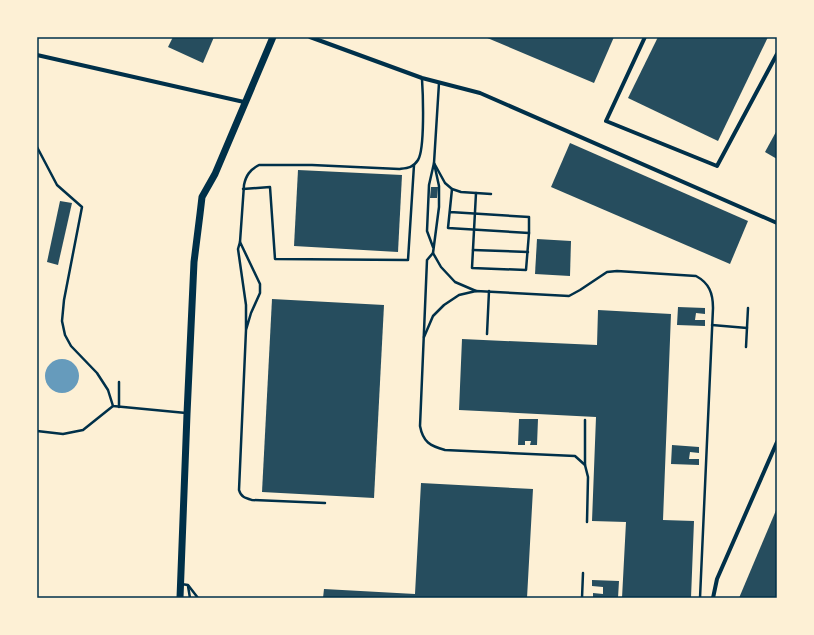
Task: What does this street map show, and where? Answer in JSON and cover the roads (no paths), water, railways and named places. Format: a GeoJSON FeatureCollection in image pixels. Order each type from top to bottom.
{"type":"FeatureCollection","features":[{"type":"Feature","properties":{"kind":"main road"},"geometry":{"type":"LineString","coordinates":[[180,598],[184,585],[187,414],[194,262],[202,197],[215,174],[244,102],[273,37]]}},
{"type":"Feature","properties":{"kind":"street"},"geometry":{"type":"LineString","coordinates":[[310,37],[422,78],[480,93],[777,222]]}},
{"type":"Feature","properties":{"kind":"street"},"geometry":{"type":"LineString","coordinates":[[645,37],[606,122],[717,166],[777,54]]}},
{"type":"Feature","properties":{"kind":"street"},"geometry":{"type":"LineString","coordinates":[[37,55],[244,102]]}},
{"type":"Feature","properties":{"kind":"street"},"geometry":{"type":"LineString","coordinates":[[713,598],[717,579],[777,442]]}},
{"type":"Feature","properties":{"kind":"lane"},"geometry":{"type":"LineString","coordinates":[[243,190],[270,187],[275,259],[408,260],[414,165],[421,153],[422,78]]}},
{"type":"Feature","properties":{"kind":"lane"},"geometry":{"type":"LineString","coordinates":[[439,83],[434,163],[429,185],[427,231],[434,253],[441,267],[455,282],[476,291]]}},
{"type":"Feature","properties":{"kind":"lane"},"geometry":{"type":"LineString","coordinates":[[37,147],[57,185],[82,207],[64,300],[62,321],[65,335],[71,346],[97,373],[108,390],[112,406]]}},
{"type":"Feature","properties":{"kind":"lane"},"geometry":{"type":"LineString","coordinates":[[434,163],[446,183],[452,189],[461,192],[491,194]]}},
{"type":"Feature","properties":{"kind":"lane"},"geometry":{"type":"LineString","coordinates":[[433,247],[436,239],[439,207],[439,186],[434,163]]}},
{"type":"Feature","properties":{"kind":"lane"},"geometry":{"type":"LineString","coordinates":[[325,503],[252,500],[244,498],[240,494],[239,482],[246,305],[238,249],[240,242],[243,190],[246,177],[252,169],[259,165],[312,165],[399,169],[409,168],[414,165]]}},
{"type":"Feature","properties":{"kind":"lane"},"geometry":{"type":"LineString","coordinates":[[452,189],[448,228],[529,233]]}},
{"type":"Feature","properties":{"kind":"lane"},"geometry":{"type":"LineString","coordinates":[[450,212],[475,214],[529,217],[526,270],[472,268],[475,214],[476,193]]}},
{"type":"Feature","properties":{"kind":"lane"},"geometry":{"type":"LineString","coordinates":[[240,242],[260,284],[260,293],[251,313],[246,330]]}},
{"type":"Feature","properties":{"kind":"lane"},"geometry":{"type":"LineString","coordinates":[[473,250],[528,252]]}},
{"type":"Feature","properties":{"kind":"lane"},"geometry":{"type":"LineString","coordinates":[[434,253],[427,260],[420,426],[422,434],[427,442],[434,447],[445,450],[575,456],[584,454]]}},
{"type":"Feature","properties":{"kind":"lane"},"geometry":{"type":"LineString","coordinates":[[424,336],[433,316],[444,304],[459,295],[476,291],[569,296],[607,272],[617,270],[696,276],[706,284],[713,297],[700,598]]}},
{"type":"Feature","properties":{"kind":"lane"},"geometry":{"type":"LineString","coordinates":[[487,334],[489,291]]}},
{"type":"Feature","properties":{"kind":"lane"},"geometry":{"type":"LineString","coordinates":[[746,347],[748,308]]}},
{"type":"Feature","properties":{"kind":"lane"},"geometry":{"type":"LineString","coordinates":[[712,325],[747,328]]}},
{"type":"Feature","properties":{"kind":"lane"},"geometry":{"type":"LineString","coordinates":[[119,382],[120,407]]}},
{"type":"Feature","properties":{"kind":"lane"},"geometry":{"type":"LineString","coordinates":[[37,431],[63,434],[83,430],[112,406],[187,414]]}},
{"type":"Feature","properties":{"kind":"lane"},"geometry":{"type":"LineString","coordinates":[[585,420],[584,454],[588,477],[587,522]]}},
{"type":"Feature","properties":{"kind":"lane"},"geometry":{"type":"LineString","coordinates":[[575,456],[586,465]]}},
{"type":"Feature","properties":{"kind":"lane"},"geometry":{"type":"LineString","coordinates":[[582,598],[583,573]]}},
{"type":"Feature","properties":{"kind":"lane"},"geometry":{"type":"LineString","coordinates":[[184,585],[190,598]]}},
{"type":"Feature","properties":{"kind":"lane"},"geometry":{"type":"LineString","coordinates":[[184,585],[198,598]]}},
{"type":"Feature","properties":{"kind":"water"},"geometry":{"type":"Polygon","coordinates":[[[65,359],[74,364],[78,369],[78,383],[74,388],[69,392],[59,393],[55,392],[46,383],[45,373],[46,369],[55,360],[65,359]]]}}]}
